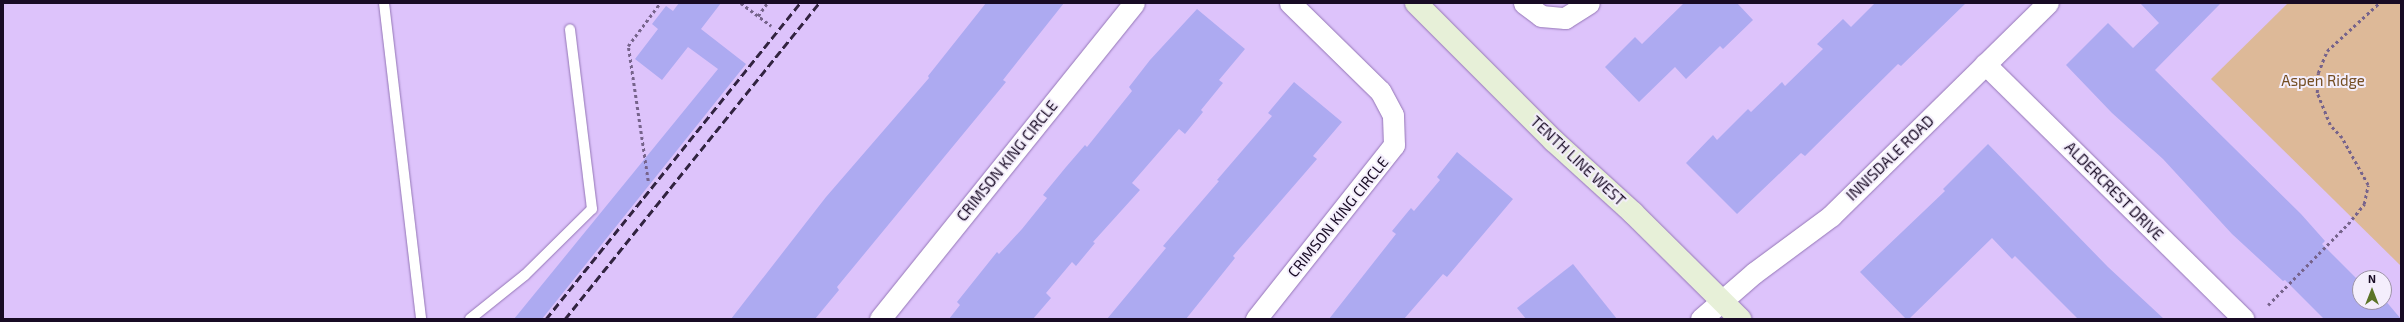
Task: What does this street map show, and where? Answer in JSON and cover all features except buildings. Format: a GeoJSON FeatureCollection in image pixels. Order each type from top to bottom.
{"type":"FeatureCollection","features":[{"type":"Feature","properties":{"kind":"street","name":"CRIMSON KING CIRCLE"},"geometry":{"type":"LineString","coordinates":[[880,319],[1134,3]]}},
{"type":"Feature","properties":{"kind":"street","name":"CRIMSON KING CIRCLE"},"geometry":{"type":"LineString","coordinates":[[1256,319],[1394,145],[1393,115],[1380,91],[1290,3]]}},
{"type":"Feature","properties":{"kind":"street","name":"TENTH LINE WEST"},"geometry":{"type":"LineString","coordinates":[[1416,3],[1554,141],[1633,213],[1740,319]]}},
{"type":"Feature","properties":{"kind":"street"},"geometry":{"type":"LineString","coordinates":[[1524,3],[1541,16],[1565,18],[1589,3]]}},
{"type":"Feature","properties":{"kind":"street","name":"INNISDALE ROAD"},"geometry":{"type":"LineString","coordinates":[[1701,319],[1831,216],[2048,3]]}},
{"type":"Feature","properties":{"kind":"street","name":"ALDERCREST DRIVE"},"geometry":{"type":"LineString","coordinates":[[1985,64],[2236,316]]}},
{"type":"Feature","properties":{"kind":"lane"},"geometry":{"type":"LineString","coordinates":[[384,3],[421,319]]}},
{"type":"Feature","properties":{"kind":"lane"},"geometry":{"type":"LineString","coordinates":[[470,319],[525,275],[592,208],[570,29]]}},
{"type":"Feature","properties":{"kind":"path"},"geometry":{"type":"LineString","coordinates":[[648,181],[628,46],[660,3]]}},
{"type":"Feature","properties":{"kind":"path"},"geometry":{"type":"LineString","coordinates":[[741,3],[771,26]]}},
{"type":"Feature","properties":{"kind":"path"},"geometry":{"type":"LineString","coordinates":[[758,16],[767,3]]}},
{"type":"Feature","properties":{"kind":"path"},"geometry":{"type":"LineString","coordinates":[[2268,305],[2348,224],[2364,204],[2368,185],[2342,138],[2330,125],[2317,93],[2318,73],[2327,51],[2379,3]]}},
{"type":"Feature","properties":{"kind":"green space","name":"Aspen Ridge"},"geometry":{"type":"Polygon","coordinates":[[[2288,3],[2401,3],[2401,266],[2211,79],[2288,3]]]}},
{"type":"Feature","properties":{"kind":"railway"},"geometry":{"type":"LineString","coordinates":[[546,319],[800,3]]}},
{"type":"Feature","properties":{"kind":"railway"},"geometry":{"type":"LineString","coordinates":[[565,319],[819,3]]}}]}
